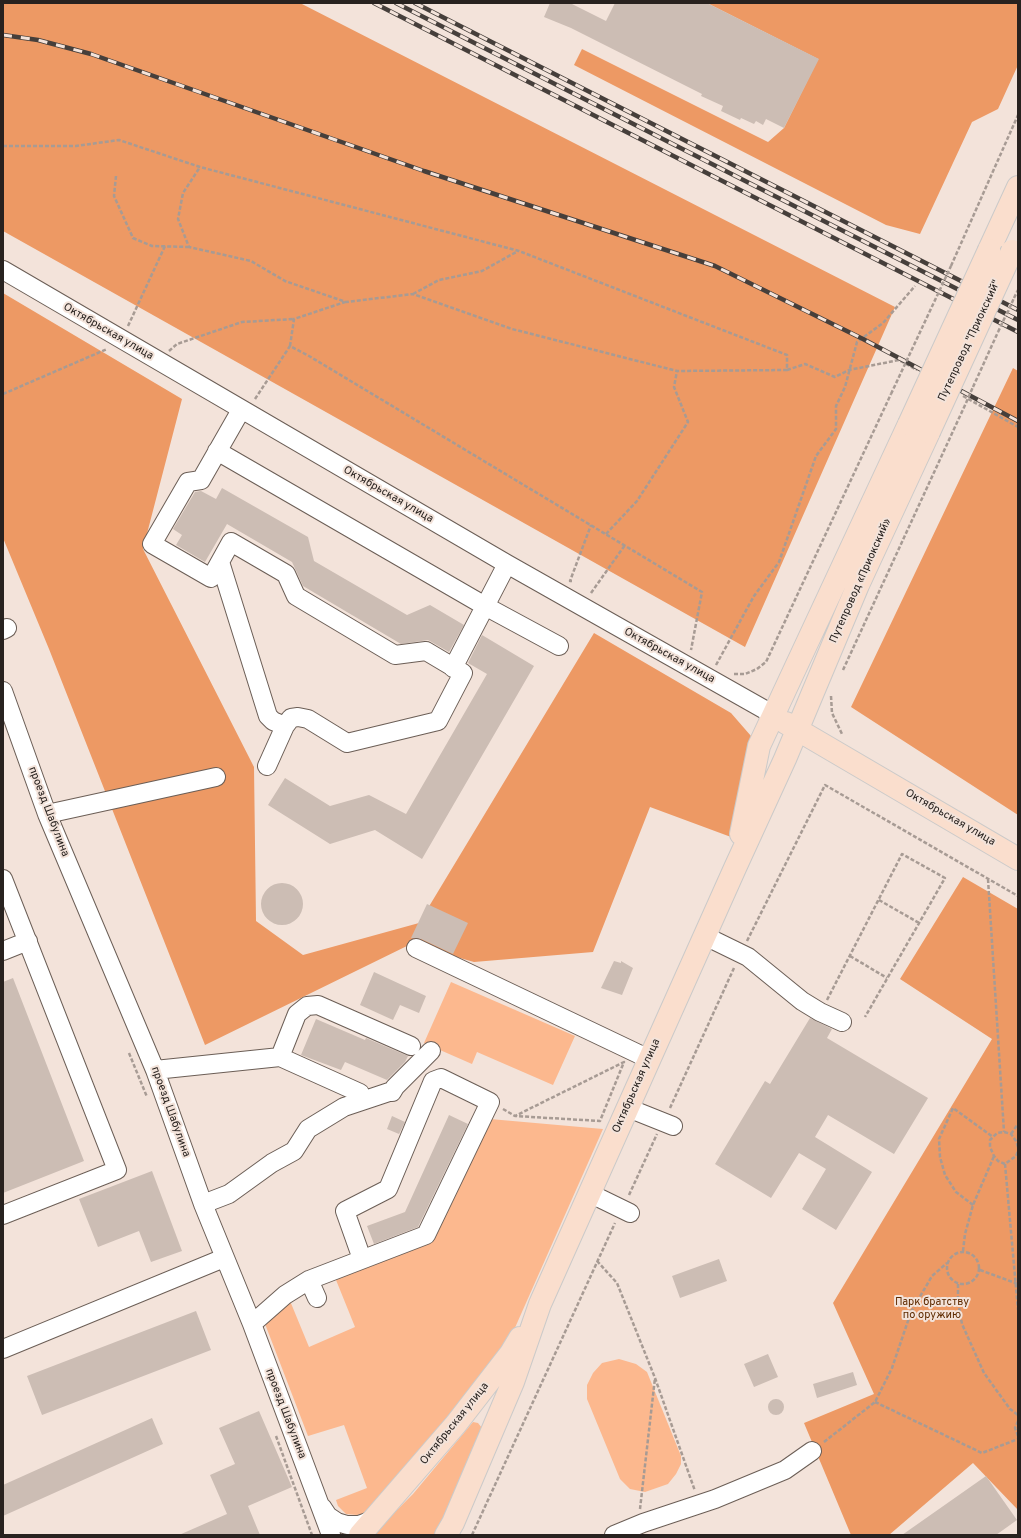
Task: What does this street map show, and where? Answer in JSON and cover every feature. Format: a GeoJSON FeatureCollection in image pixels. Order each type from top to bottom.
{"type":"FeatureCollection","features":[{"type":"Feature","properties":{"kind":"main road","name":"Путепровод \"Приокский\""},"geometry":{"type":"LineString","coordinates":[[909,424],[1018,187]]}},
{"type":"Feature","properties":{"kind":"main road","name":"Путепровод \"Приокский\""},"geometry":{"type":"LineString","coordinates":[[929,432],[1015,245]]}},
{"type":"Feature","properties":{"kind":"main road","name":"Путепровод «Приокский»"},"geometry":{"type":"LineString","coordinates":[[774,715],[909,424]]}},
{"type":"Feature","properties":{"kind":"main road","name":"Путепровод «Приокский»"},"geometry":{"type":"LineString","coordinates":[[797,731],[858,585],[929,432]]}},
{"type":"Feature","properties":{"kind":"main road","name":"Октябрьская улица"},"geometry":{"type":"LineString","coordinates":[[734,868],[759,746],[774,715],[797,731],[1018,859]]}},
{"type":"Feature","properties":{"kind":"main road","name":"Октябрьская улица"},"geometry":{"type":"LineString","coordinates":[[446,1535],[453,1523],[513,1382],[540,1304],[734,868],[797,731]]}},
{"type":"Feature","properties":{"kind":"main road","name":"Октябрьская улица"},"geometry":{"type":"LineString","coordinates":[[367,1528],[456,1424],[485,1387],[511,1353],[540,1304]]}},
{"type":"Feature","properties":{"kind":"street","name":"Октябрьская улица"},"geometry":{"type":"LineString","coordinates":[[3,270],[507,564],[774,715]]}},
{"type":"Feature","properties":{"kind":"street"},"geometry":{"type":"LineString","coordinates":[[244,411],[217,451],[201,480],[188,482],[152,544],[211,578],[231,542],[286,574],[296,596],[395,655],[426,651],[463,673],[438,721],[347,743],[308,719],[298,716],[291,718],[285,726],[267,766]]}},
{"type":"Feature","properties":{"kind":"street"},"geometry":{"type":"LineString","coordinates":[[217,451],[485,606],[559,646]]}},
{"type":"Feature","properties":{"kind":"street"},"geometry":{"type":"LineString","coordinates":[[220,562],[268,716],[273,721],[285,726]]}},
{"type":"Feature","properties":{"kind":"street"},"geometry":{"type":"LineString","coordinates":[[453,668],[507,564]]}},
{"type":"Feature","properties":{"kind":"street","name":"проезд Шабулина"},"geometry":{"type":"LineString","coordinates":[[3,691],[48,814],[155,1070],[203,1204],[252,1324],[331,1535]]}},
{"type":"Feature","properties":{"kind":"street"},"geometry":{"type":"LineString","coordinates":[[48,814],[216,777]]}},
{"type":"Feature","properties":{"kind":"street"},"geometry":{"type":"LineString","coordinates":[[3,879],[117,1170],[3,1215]]}},
{"type":"Feature","properties":{"kind":"street"},"geometry":{"type":"LineString","coordinates":[[705,936],[741,953],[802,1001],[820,1012],[842,1022]]}},
{"type":"Feature","properties":{"kind":"street"},"geometry":{"type":"LineString","coordinates":[[3,951],[28,941]]}},
{"type":"Feature","properties":{"kind":"street"},"geometry":{"type":"LineString","coordinates":[[416,948],[649,1059]]}},
{"type":"Feature","properties":{"kind":"street"},"geometry":{"type":"LineString","coordinates":[[280,1057],[298,1014],[307,1006],[318,1005],[411,1046]]}},
{"type":"Feature","properties":{"kind":"street"},"geometry":{"type":"LineString","coordinates":[[203,1204],[229,1194],[272,1163],[294,1151],[308,1129],[344,1107],[392,1092],[395,1087],[431,1051]]}},
{"type":"Feature","properties":{"kind":"street"},"geometry":{"type":"LineString","coordinates":[[155,1070],[280,1057],[360,1093]]}},
{"type":"Feature","properties":{"kind":"street"},"geometry":{"type":"LineString","coordinates":[[252,1324],[285,1295],[309,1280],[426,1235],[490,1102],[441,1078],[433,1081],[388,1189],[345,1211],[362,1259]]}},
{"type":"Feature","properties":{"kind":"street"},"geometry":{"type":"LineString","coordinates":[[628,1108],[668,1123]]}},
{"type":"Feature","properties":{"kind":"street"},"geometry":{"type":"LineString","coordinates":[[589,1194],[626,1211]]}},
{"type":"Feature","properties":{"kind":"street"},"geometry":{"type":"LineString","coordinates":[[3,1349],[224,1258]]}},
{"type":"Feature","properties":{"kind":"street"},"geometry":{"type":"LineString","coordinates":[[309,1280],[317,1298]]}},
{"type":"Feature","properties":{"kind":"street"},"geometry":{"type":"LineString","coordinates":[[614,1535],[638,1525],[700,1504],[785,1470],[812,1451]]}},
{"type":"Feature","properties":{"kind":"street"},"geometry":{"type":"LineString","coordinates":[[318,1501],[328,1516],[337,1522],[347,1526],[359,1525],[367,1528]]}},
{"type":"Feature","properties":{"kind":"path"},"geometry":{"type":"LineString","coordinates":[[731,674],[745,674],[757,669],[766,662],[969,227],[1018,115]]}},
{"type":"Feature","properties":{"kind":"path"},"geometry":{"type":"LineString","coordinates":[[3,146],[76,146],[119,140],[200,167],[518,251],[787,356],[787,370]]}},
{"type":"Feature","properties":{"kind":"path"},"geometry":{"type":"LineString","coordinates":[[189,247],[178,219],[183,193],[200,167]]}},
{"type":"Feature","properties":{"kind":"path"},"geometry":{"type":"LineString","coordinates":[[116,176],[114,196],[133,238],[152,246],[189,247],[251,261],[285,281],[346,302]]}},
{"type":"Feature","properties":{"kind":"path"},"geometry":{"type":"LineString","coordinates":[[3,394],[123,340],[165,246]]}},
{"type":"Feature","properties":{"kind":"path"},"geometry":{"type":"LineString","coordinates":[[157,360],[177,344],[242,322],[294,319],[346,302],[413,294],[439,280],[482,271],[518,251]]}},
{"type":"Feature","properties":{"kind":"path"},"geometry":{"type":"LineString","coordinates":[[721,668],[715,665],[754,596],[779,562],[816,456],[836,429],[836,406],[845,387],[857,342],[883,324],[915,286]]}},
{"type":"Feature","properties":{"kind":"path"},"geometry":{"type":"LineString","coordinates":[[841,675],[1018,290]]}},
{"type":"Feature","properties":{"kind":"path"},"geometry":{"type":"LineString","coordinates":[[413,294],[512,329],[677,371],[787,370],[805,364],[835,377],[849,370]]}},
{"type":"Feature","properties":{"kind":"path"},"geometry":{"type":"LineString","coordinates":[[244,411],[290,346],[294,319]]}},
{"type":"Feature","properties":{"kind":"path"},"geometry":{"type":"LineString","coordinates":[[290,346],[316,360],[702,592],[691,651]]}},
{"type":"Feature","properties":{"kind":"path"},"geometry":{"type":"LineString","coordinates":[[606,534],[637,501],[688,422],[674,387],[677,371]]}},
{"type":"Feature","properties":{"kind":"path"},"geometry":{"type":"LineString","coordinates":[[576,584],[570,580],[591,525]]}},
{"type":"Feature","properties":{"kind":"path"},"geometry":{"type":"LineString","coordinates":[[591,593],[625,545]]}},
{"type":"Feature","properties":{"kind":"path"},"geometry":{"type":"LineString","coordinates":[[586,590],[595,595]]}},
{"type":"Feature","properties":{"kind":"path"},"geometry":{"type":"LineString","coordinates":[[684,647],[697,654]]}},
{"type":"Feature","properties":{"kind":"path"},"geometry":{"type":"LineString","coordinates":[[834,689],[831,696],[832,713],[842,734],[847,739]]}},
{"type":"Feature","properties":{"kind":"path"},"geometry":{"type":"LineString","coordinates":[[472,1535],[597,1261],[626,1211],[668,1123],[741,953],[825,785],[1018,896]]}},
{"type":"Feature","properties":{"kind":"path"},"geometry":{"type":"LineString","coordinates":[[820,1012],[902,854],[945,878],[865,1017]]}},
{"type":"Feature","properties":{"kind":"path"},"geometry":{"type":"LineString","coordinates":[[988,878],[1004,1132]]}},
{"type":"Feature","properties":{"kind":"path"},"geometry":{"type":"LineString","coordinates":[[879,900],[919,923]]}},
{"type":"Feature","properties":{"kind":"path"},"geometry":{"type":"LineString","coordinates":[[850,956],[887,978]]}},
{"type":"Feature","properties":{"kind":"path"},"geometry":{"type":"LineString","coordinates":[[490,1102],[515,1116],[600,1121],[624,1062],[515,1116]]}},
{"type":"Feature","properties":{"kind":"path"},"geometry":{"type":"LineString","coordinates":[[973,1205],[956,1192],[945,1175],[940,1158],[939,1139],[953,1108],[993,1137]]}},
{"type":"Feature","properties":{"kind":"path"},"geometry":{"type":"LineString","coordinates":[[1011,1134],[1018,1124]]}},
{"type":"Feature","properties":{"kind":"path"},"geometry":{"type":"LineString","coordinates":[[1005,1164],[998,1161],[994,1156],[990,1147],[990,1140],[998,1133],[1004,1132],[1011,1134],[1018,1147]]}},
{"type":"Feature","properties":{"kind":"path"},"geometry":{"type":"LineString","coordinates":[[1005,1164],[1016,1156],[1018,1152]]}},
{"type":"Feature","properties":{"kind":"path"},"geometry":{"type":"LineString","coordinates":[[963,1251],[965,1234],[973,1205],[994,1156]]}},
{"type":"Feature","properties":{"kind":"path"},"geometry":{"type":"LineString","coordinates":[[1005,1164],[1018,1310]]}},
{"type":"Feature","properties":{"kind":"path"},"geometry":{"type":"LineString","coordinates":[[812,1451],[875,1402],[892,1368],[911,1312],[932,1276],[947,1263],[956,1252],[963,1251],[976,1257],[980,1270],[976,1278],[969,1283],[958,1284],[950,1277],[947,1263]]}},
{"type":"Feature","properties":{"kind":"path"},"geometry":{"type":"LineString","coordinates":[[597,1261],[617,1283],[655,1378],[700,1504]]}},
{"type":"Feature","properties":{"kind":"path"},"geometry":{"type":"LineString","coordinates":[[980,1270],[1016,1284]]}},
{"type":"Feature","properties":{"kind":"path"},"geometry":{"type":"LineString","coordinates":[[958,1284],[958,1302],[962,1324],[984,1373],[1010,1409],[1018,1416]]}},
{"type":"Feature","properties":{"kind":"path"},"geometry":{"type":"LineString","coordinates":[[638,1525],[655,1378]]}},
{"type":"Feature","properties":{"kind":"path"},"geometry":{"type":"LineString","coordinates":[[875,1402],[982,1452],[1018,1438],[1015,1428],[1018,1421]]}},
{"type":"Feature","properties":{"kind":"shaded area"},"geometry":{"type":"Polygon","coordinates":[[[451,982],[575,1036],[553,1085],[477,1052],[472,1064],[424,1043],[451,982]]]}},
{"type":"Feature","properties":{"kind":"shaded area"},"geometry":{"type":"Polygon","coordinates":[[[490,1119],[603,1129],[510,1339],[480,1380],[369,1512],[357,1515],[346,1514],[338,1506],[336,1500],[367,1488],[344,1425],[308,1436],[262,1316],[288,1296],[309,1347],[355,1327],[334,1275],[427,1239],[490,1119]]]}},
{"type":"Feature","properties":{"kind":"shaded area"},"geometry":{"type":"Polygon","coordinates":[[[619,1359],[636,1364],[647,1372],[681,1456],[681,1464],[676,1474],[668,1484],[645,1492],[630,1489],[620,1479],[587,1399],[587,1385],[593,1373],[602,1363],[619,1359]]]}},
{"type":"Feature","properties":{"kind":"shaded area"},"geometry":{"type":"Polygon","coordinates":[[[473,1422],[478,1423],[482,1428],[477,1444],[436,1535],[372,1535],[413,1494],[473,1422]]]}},
{"type":"Feature","properties":{"kind":"green space"},"geometry":{"type":"Polygon","coordinates":[[[3,3],[300,3],[895,307],[745,647],[3,231],[3,3]]]}},
{"type":"Feature","properties":{"kind":"green space"},"geometry":{"type":"Polygon","coordinates":[[[707,3],[1018,3],[1018,65],[998,109],[972,122],[920,234],[886,225],[574,65],[582,49],[768,142],[784,128],[818,59],[707,3]]]}},
{"type":"Feature","properties":{"kind":"green space"},"geometry":{"type":"Polygon","coordinates":[[[3,293],[182,399],[143,549],[254,767],[256,921],[303,955],[419,923],[594,633],[731,713],[751,736],[748,763],[731,837],[650,807],[593,952],[474,962],[411,944],[205,1045],[49,649],[3,538],[3,293]]]}},
{"type":"Feature","properties":{"kind":"green space"},"geometry":{"type":"Polygon","coordinates":[[[1013,368],[1018,371],[1018,815],[851,707],[1013,368]]]}},
{"type":"Feature","properties":{"kind":"green space","name":"Парк братству по оружию"},"geometry":{"type":"Polygon","coordinates":[[[963,877],[1018,909],[1018,1510],[973,1463],[889,1535],[851,1535],[804,1423],[874,1394],[833,1303],[992,1039],[900,979],[963,877]]]}},
{"type":"Feature","properties":{"kind":"building"},"geometry":{"type":"Polygon","coordinates":[[[550,3],[570,3],[606,21],[615,3],[707,3],[819,59],[784,128],[766,119],[763,125],[756,121],[754,124],[741,118],[740,120],[721,111],[723,106],[701,96],[702,94],[571,28],[544,17],[550,3]]]}},
{"type":"Feature","properties":{"kind":"building"},"geometry":{"type":"Polygon","coordinates":[[[222,488],[308,537],[314,561],[407,615],[430,605],[464,625],[449,652],[428,640],[401,644],[303,586],[292,562],[227,524],[205,562],[176,545],[182,535],[173,529],[195,492],[201,491],[216,499],[222,488]]]}},
{"type":"Feature","properties":{"kind":"building"},"geometry":{"type":"Polygon","coordinates":[[[482,635],[534,666],[422,859],[375,830],[330,844],[268,805],[285,778],[330,806],[369,795],[406,814],[487,674],[468,663],[482,635]]]}},
{"type":"Feature","properties":{"kind":"building"},"geometry":{"type":"Polygon","coordinates":[[[278,883],[286,883],[294,886],[300,892],[303,904],[300,916],[294,922],[286,925],[278,925],[270,922],[264,916],[261,908],[261,900],[264,892],[270,886],[278,883]]]}},
{"type":"Feature","properties":{"kind":"building"},"geometry":{"type":"Polygon","coordinates":[[[427,904],[468,923],[453,954],[421,939],[411,938],[427,904]]]}},
{"type":"Feature","properties":{"kind":"building"},"geometry":{"type":"Polygon","coordinates":[[[614,961],[621,963],[621,961],[633,968],[622,995],[601,988],[614,961]]]}},
{"type":"Feature","properties":{"kind":"building"},"geometry":{"type":"Polygon","coordinates":[[[374,972],[426,996],[419,1013],[400,1005],[393,1020],[360,1005],[374,972]]]}},
{"type":"Feature","properties":{"kind":"building"},"geometry":{"type":"Polygon","coordinates":[[[13,978],[84,1161],[3,1193],[3,982],[13,978]]]}},
{"type":"Feature","properties":{"kind":"building"},"geometry":{"type":"Polygon","coordinates":[[[810,1018],[832,1029],[827,1038],[928,1098],[894,1154],[828,1115],[815,1137],[872,1172],[836,1230],[802,1209],[826,1169],[799,1153],[771,1198],[715,1164],[765,1081],[770,1084],[810,1018]]]}},
{"type":"Feature","properties":{"kind":"building"},"geometry":{"type":"Polygon","coordinates":[[[316,1019],[365,1040],[366,1038],[408,1056],[405,1062],[387,1080],[345,1062],[341,1070],[301,1055],[316,1019]]]}},
{"type":"Feature","properties":{"kind":"building"},"geometry":{"type":"Polygon","coordinates":[[[449,1115],[468,1124],[418,1227],[374,1244],[367,1226],[405,1212],[449,1115]]]}},
{"type":"Feature","properties":{"kind":"building"},"geometry":{"type":"Polygon","coordinates":[[[392,1116],[405,1122],[399,1134],[387,1129],[392,1116]]]}},
{"type":"Feature","properties":{"kind":"building"},"geometry":{"type":"Polygon","coordinates":[[[152,1171],[182,1251],[151,1262],[139,1231],[98,1247],[79,1199],[152,1171]]]}},
{"type":"Feature","properties":{"kind":"building"},"geometry":{"type":"Polygon","coordinates":[[[719,1259],[727,1281],[680,1298],[672,1276],[719,1259]]]}},
{"type":"Feature","properties":{"kind":"building"},"geometry":{"type":"Polygon","coordinates":[[[196,1311],[211,1350],[42,1415],[27,1376],[196,1311]]]}},
{"type":"Feature","properties":{"kind":"building"},"geometry":{"type":"Polygon","coordinates":[[[768,1354],[778,1377],[754,1387],[744,1364],[768,1354]]]}},
{"type":"Feature","properties":{"kind":"building"},"geometry":{"type":"Polygon","coordinates":[[[853,1372],[857,1385],[817,1398],[813,1384],[853,1372]]]}},
{"type":"Feature","properties":{"kind":"building"},"geometry":{"type":"Polygon","coordinates":[[[776,1399],[783,1404],[784,1407],[779,1414],[776,1415],[769,1410],[768,1407],[773,1400],[776,1399]]]}},
{"type":"Feature","properties":{"kind":"building"},"geometry":{"type":"Polygon","coordinates":[[[259,1411],[292,1487],[248,1506],[260,1535],[179,1535],[227,1514],[210,1475],[235,1464],[219,1428],[259,1411]]]}},
{"type":"Feature","properties":{"kind":"building"},"geometry":{"type":"Polygon","coordinates":[[[152,1418],[163,1444],[3,1516],[3,1485],[152,1418]]]}},
{"type":"Feature","properties":{"kind":"building"},"geometry":{"type":"Polygon","coordinates":[[[986,1476],[1017,1520],[996,1535],[902,1535],[986,1476]]]}},
{"type":"Feature","properties":{"kind":"railway"},"geometry":{"type":"LineString","coordinates":[[374,3],[1018,332]]}},
{"type":"Feature","properties":{"kind":"railway"},"geometry":{"type":"LineString","coordinates":[[396,3],[1018,320]]}},
{"type":"Feature","properties":{"kind":"railway"},"geometry":{"type":"LineString","coordinates":[[415,3],[1018,310]]}},
{"type":"Feature","properties":{"kind":"railway"},"geometry":{"type":"LineString","coordinates":[[3,35],[38,40],[91,54],[424,171],[715,266],[863,339],[1018,421]]}}]}
